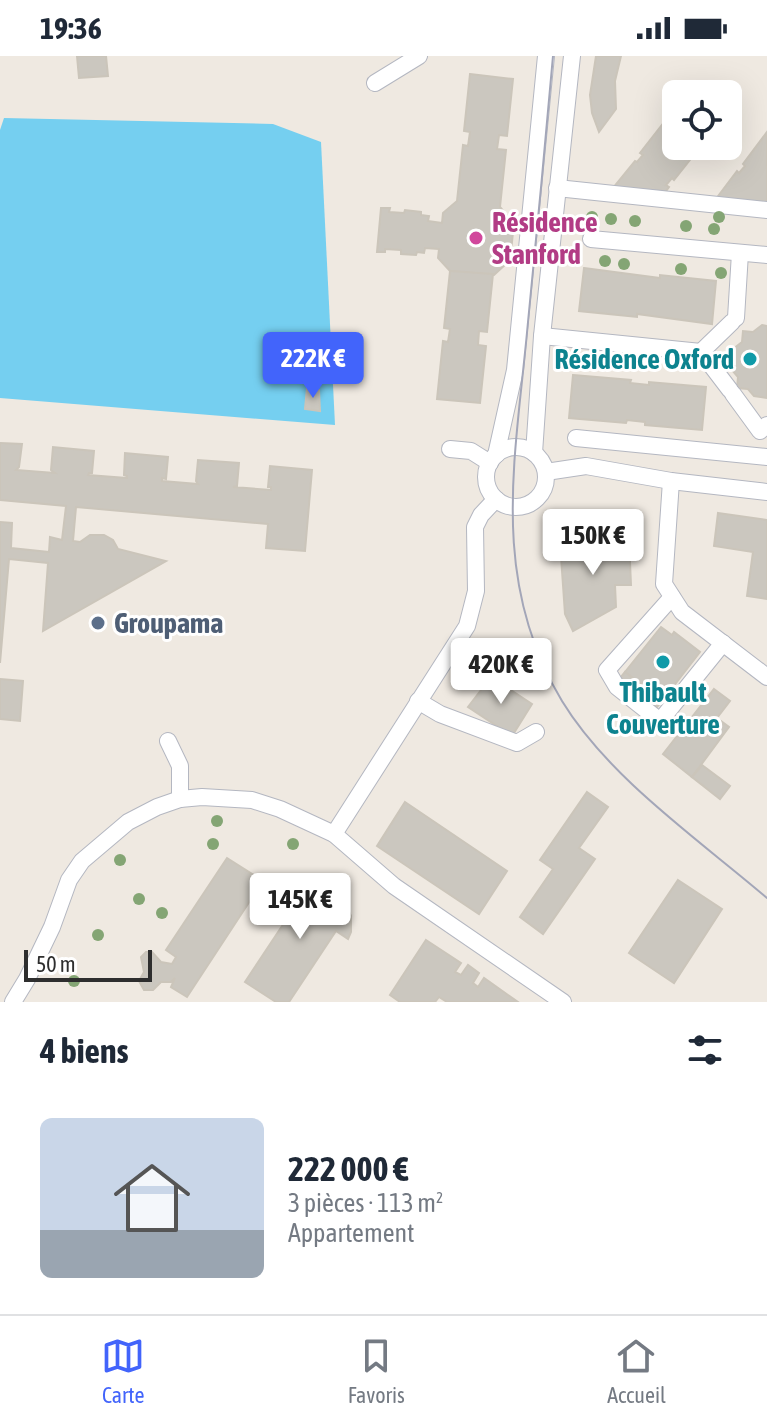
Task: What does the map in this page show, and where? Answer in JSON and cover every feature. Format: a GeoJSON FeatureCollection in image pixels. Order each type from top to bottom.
{"type":"FeatureCollection","features":[{"type":"Feature","properties":{"kind":"street"},"geometry":{"type":"LineString","coordinates":[[375,83],[419,56]]}},
{"type":"Feature","properties":{"kind":"street"},"geometry":{"type":"LineString","coordinates":[[450,449],[471,451],[493,459],[517,447],[534,453],[546,472],[543,491],[529,505],[511,507],[490,493],[486,478],[493,459],[515,370],[546,56]]}},
{"type":"Feature","properties":{"kind":"street"},"geometry":{"type":"LineString","coordinates":[[534,453],[542,336],[572,56]]}},
{"type":"Feature","properties":{"kind":"street"},"geometry":{"type":"LineString","coordinates":[[557,188],[767,210]]}},
{"type":"Feature","properties":{"kind":"street"},"geometry":{"type":"LineString","coordinates":[[591,239],[767,255]]}},
{"type":"Feature","properties":{"kind":"street"},"geometry":{"type":"LineString","coordinates":[[701,352],[734,320],[740,253]]}},
{"type":"Feature","properties":{"kind":"street"},"geometry":{"type":"LineString","coordinates":[[542,336],[701,352],[764,428],[763,457],[576,438]]}},
{"type":"Feature","properties":{"kind":"street"},"geometry":{"type":"LineString","coordinates":[[546,472],[586,466],[671,481],[767,492]]}},
{"type":"Feature","properties":{"kind":"street"},"geometry":{"type":"LineString","coordinates":[[671,481],[664,584],[682,612],[767,677]]}},
{"type":"Feature","properties":{"kind":"street"},"geometry":{"type":"LineString","coordinates":[[334,834],[461,638],[473,613],[476,591],[475,527],[496,499]]}},
{"type":"Feature","properties":{"kind":"street"},"geometry":{"type":"LineString","coordinates":[[672,597],[607,670],[617,687],[660,721],[723,643]]}},
{"type":"Feature","properties":{"kind":"street"},"geometry":{"type":"LineString","coordinates":[[418,701],[440,714],[517,743],[536,732]]}},
{"type":"Feature","properties":{"kind":"street"},"geometry":{"type":"LineString","coordinates":[[168,741],[180,766],[180,799]]}},
{"type":"Feature","properties":{"kind":"street"},"geometry":{"type":"LineString","coordinates":[[13,1002],[52,927],[69,880],[82,861],[128,822],[180,799],[202,797],[252,800],[280,809],[334,834],[394,886],[563,1002]]}},
{"type":"Feature","properties":{"kind":"water"},"geometry":{"type":"Polygon","coordinates":[[[4,118],[273,124],[321,142],[335,425],[0,398],[0,130],[4,118]]]}},
{"type":"Feature","properties":{"kind":"building"},"geometry":{"type":"Polygon","coordinates":[[[77,56],[106,56],[108,76],[79,78],[77,56]]]}},
{"type":"Feature","properties":{"kind":"building"},"geometry":{"type":"Polygon","coordinates":[[[596,56],[621,56],[615,81],[616,109],[599,132],[590,95],[596,56]]]}},
{"type":"Feature","properties":{"kind":"building"},"geometry":{"type":"Polygon","coordinates":[[[470,74],[513,79],[507,136],[499,135],[497,149],[506,150],[500,207],[511,220],[510,232],[513,232],[507,263],[494,275],[450,271],[438,258],[439,249],[425,248],[424,253],[417,252],[416,255],[401,254],[401,250],[377,252],[381,208],[390,208],[389,212],[421,212],[421,215],[429,216],[428,221],[442,223],[443,213],[457,201],[463,145],[468,146],[470,132],[464,131],[470,74]]]}},
{"type":"Feature","properties":{"kind":"building"},"geometry":{"type":"Polygon","coordinates":[[[662,125],[662,160],[690,160],[666,185],[669,187],[664,194],[613,188],[643,155],[640,153],[662,125]]]}},
{"type":"Feature","properties":{"kind":"building"},"geometry":{"type":"Polygon","coordinates":[[[767,132],[767,203],[716,199],[737,171],[739,173],[745,166],[743,164],[767,132]]]}},
{"type":"Feature","properties":{"kind":"building"},"geometry":{"type":"Polygon","coordinates":[[[584,268],[660,278],[660,275],[716,281],[712,324],[637,314],[637,317],[579,311],[584,268]]]}},
{"type":"Feature","properties":{"kind":"building"},"geometry":{"type":"Polygon","coordinates":[[[450,271],[493,274],[487,332],[479,331],[478,345],[486,346],[480,403],[437,399],[443,341],[448,342],[450,329],[444,328],[450,271]]]}},
{"type":"Feature","properties":{"kind":"building","name":"Résidence Oxford"},"geometry":{"type":"Polygon","coordinates":[[[762,325],[767,326],[767,398],[754,396],[748,389],[737,388],[738,377],[731,369],[733,349],[742,342],[743,331],[753,332],[762,325]]]}},
{"type":"Feature","properties":{"kind":"building"},"geometry":{"type":"Polygon","coordinates":[[[573,375],[631,380],[630,383],[649,385],[649,382],[706,387],[702,430],[645,425],[645,422],[627,420],[626,423],[569,418],[573,375]]]}},
{"type":"Feature","properties":{"kind":"building"},"geometry":{"type":"Polygon","coordinates":[[[307,388],[319,390],[320,411],[305,409],[307,388]]]}},
{"type":"Feature","properties":{"kind":"building"},"geometry":{"type":"Polygon","coordinates":[[[0,443],[22,444],[16,470],[55,473],[51,470],[53,447],[94,451],[92,473],[88,475],[127,478],[124,475],[125,453],[168,457],[166,479],[162,478],[162,481],[198,484],[198,460],[239,463],[237,486],[233,487],[271,490],[268,487],[270,466],[312,470],[305,551],[266,548],[268,524],[76,507],[73,541],[80,542],[90,535],[104,535],[113,540],[118,549],[166,561],[43,631],[48,563],[9,559],[0,663],[0,522],[12,523],[11,548],[49,552],[50,537],[62,540],[66,506],[0,500],[0,443]]]}},
{"type":"Feature","properties":{"kind":"building"},"geometry":{"type":"Polygon","coordinates":[[[718,513],[767,520],[767,599],[747,596],[753,552],[714,546],[718,513]]]}},
{"type":"Feature","properties":{"kind":"building"},"geometry":{"type":"Polygon","coordinates":[[[629,539],[631,585],[615,585],[616,607],[573,631],[565,614],[560,542],[629,539]]]}},
{"type":"Feature","properties":{"kind":"building","name":"Thibault Couverture"},"geometry":{"type":"Polygon","coordinates":[[[661,627],[672,635],[674,632],[700,652],[662,701],[625,672],[661,627]]]}},
{"type":"Feature","properties":{"kind":"building"},"geometry":{"type":"Polygon","coordinates":[[[625,672],[662,701],[657,707],[620,678],[625,672]]]}},
{"type":"Feature","properties":{"kind":"building"},"geometry":{"type":"Polygon","coordinates":[[[491,677],[532,704],[512,736],[468,707],[491,677]]]}},
{"type":"Feature","properties":{"kind":"building"},"geometry":{"type":"Polygon","coordinates":[[[0,679],[23,681],[20,721],[0,719],[0,679]]]}},
{"type":"Feature","properties":{"kind":"building"},"geometry":{"type":"Polygon","coordinates":[[[714,689],[730,701],[717,718],[729,727],[692,777],[663,754],[714,689]]]}},
{"type":"Feature","properties":{"kind":"building"},"geometry":{"type":"Polygon","coordinates":[[[702,765],[730,786],[720,799],[692,777],[702,765]]]}},
{"type":"Feature","properties":{"kind":"building"},"geometry":{"type":"Polygon","coordinates":[[[587,792],[608,807],[579,848],[595,859],[543,934],[520,917],[553,869],[540,860],[587,792]]]}},
{"type":"Feature","properties":{"kind":"building"},"geometry":{"type":"Polygon","coordinates":[[[405,802],[507,871],[479,914],[377,846],[405,802]]]}},
{"type":"Feature","properties":{"kind":"building"},"geometry":{"type":"Polygon","coordinates":[[[227,858],[263,881],[187,997],[171,987],[175,978],[171,982],[161,982],[153,990],[144,990],[139,981],[144,972],[141,957],[146,952],[152,952],[161,962],[172,964],[176,957],[166,950],[227,858]]]}},
{"type":"Feature","properties":{"kind":"building"},"geometry":{"type":"Polygon","coordinates":[[[678,880],[722,909],[674,983],[629,953],[678,880]]]}},
{"type":"Feature","properties":{"kind":"building"},"geometry":{"type":"Polygon","coordinates":[[[311,884],[326,886],[345,902],[351,916],[351,932],[348,939],[336,931],[289,1002],[276,1002],[245,982],[296,905],[283,897],[296,888],[311,884]]]}},
{"type":"Feature","properties":{"kind":"building"},"geometry":{"type":"Polygon","coordinates":[[[426,940],[461,963],[455,972],[461,975],[468,965],[479,973],[473,983],[478,987],[484,978],[518,1002],[447,1002],[439,997],[435,1002],[400,1002],[390,995],[426,940]]]}},
{"type":"Feature","properties":{"kind":"tram line"},"geometry":{"type":"LineString","coordinates":[[553,56],[514,468],[516,562],[524,609],[539,655],[562,701],[581,729],[629,782],[767,898]]}},
{"type":"Feature","properties":{"kind":"place","name":"Résidence Stanford"},"geometry":{"type":"Point","coordinates":[476,238]}},
{"type":"Feature","properties":{"kind":"place","name":"Résidence Oxford"},"geometry":{"type":"Point","coordinates":[750,359]}},
{"type":"Feature","properties":{"kind":"place","name":"Groupama"},"geometry":{"type":"Point","coordinates":[98,623]}},
{"type":"Feature","properties":{"kind":"place","name":"Thibault Couverture"},"geometry":{"type":"Point","coordinates":[663,662]}}]}
